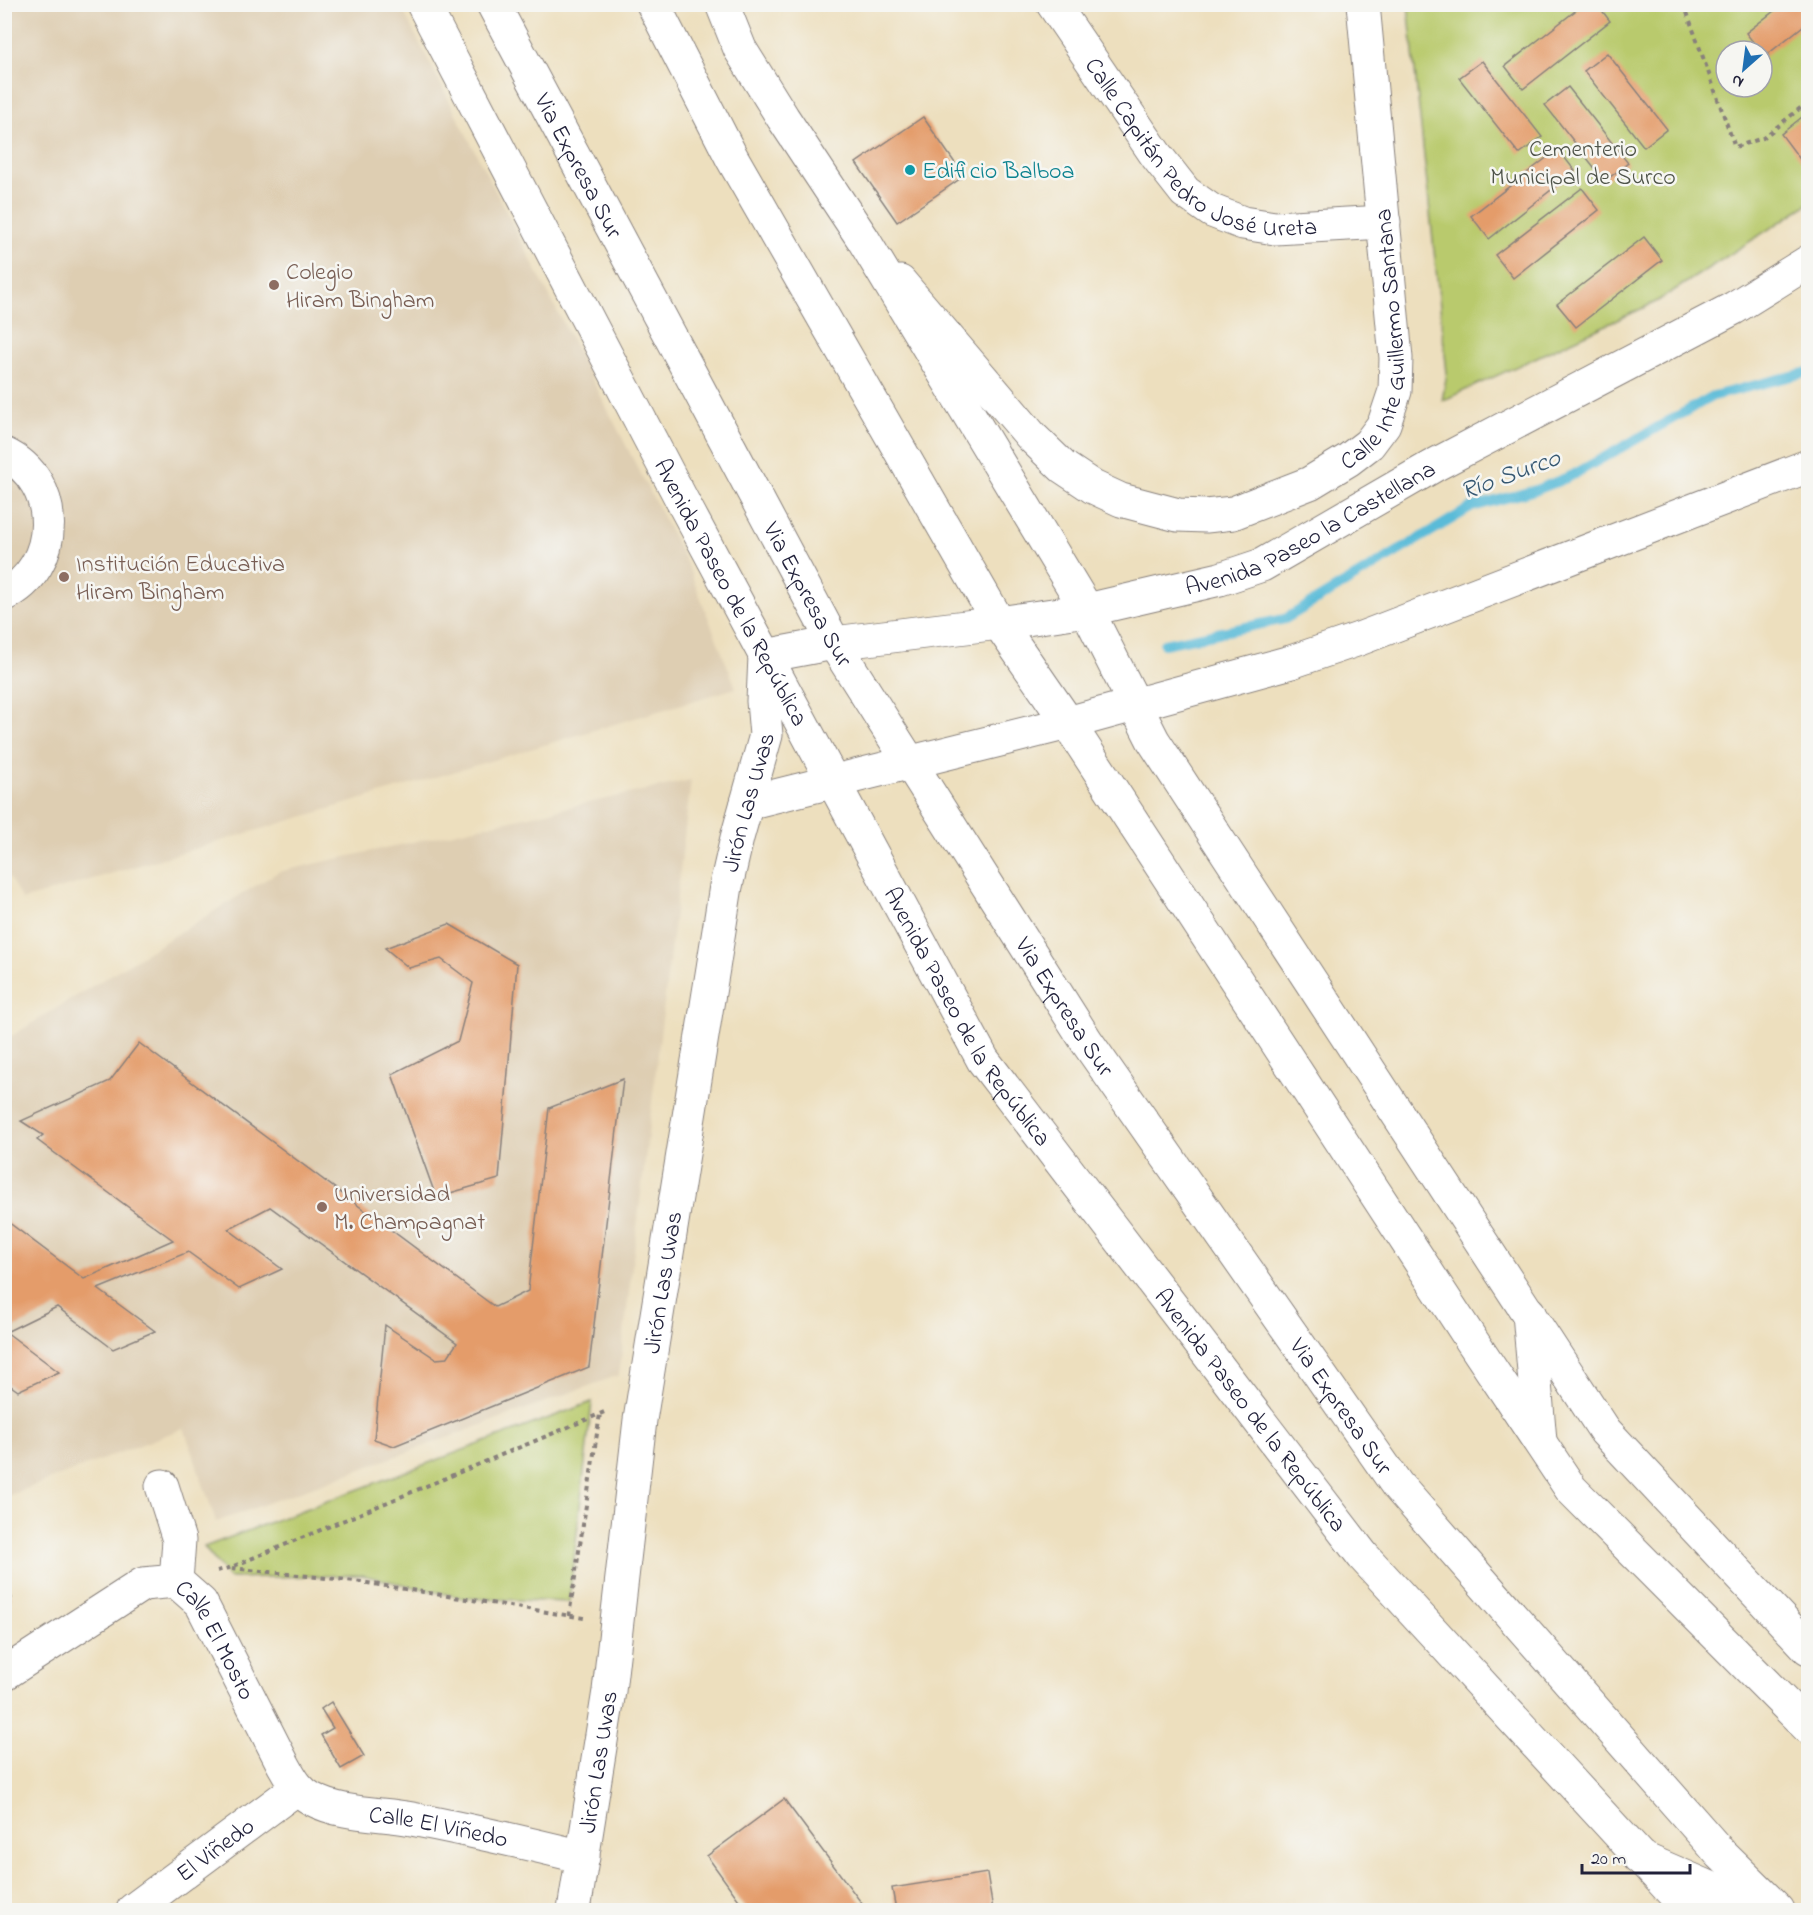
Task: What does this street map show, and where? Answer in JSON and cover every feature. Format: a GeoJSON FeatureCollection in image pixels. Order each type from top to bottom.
{"type":"FeatureCollection","features":[{"type":"Feature","properties":{"kind":"main road","name":"Avenida Paseo de la República"},"geometry":{"type":"LineString","coordinates":[[423,4],[686,508],[983,1060],[1363,1556],[1689,1911]]}},
{"type":"Feature","properties":{"kind":"main road","name":"Via Expresa Sur"},"geometry":{"type":"LineString","coordinates":[[493,4],[834,643],[1087,1042],[1397,1485],[1721,1854],[1778,1911]]}},
{"type":"Feature","properties":{"kind":"main road"},"geometry":{"type":"LineString","coordinates":[[653,4],[732,158],[999,623],[1068,723],[1540,1443],[1571,1489],[1809,1727]]}},
{"type":"Feature","properties":{"kind":"main road"},"geometry":{"type":"LineString","coordinates":[[722,4],[740,49],[863,239],[1087,610],[1153,740],[1605,1431],[1809,1648]]}},
{"type":"Feature","properties":{"kind":"main road","name":"Calle Capitán Pedro José Ureta"},"geometry":{"type":"LineString","coordinates":[[1053,4],[1156,156],[1185,192],[1212,211],[1243,223],[1275,228],[1384,222]]}},
{"type":"Feature","properties":{"kind":"main road","name":"Calle Inte Guillermo Santana"},"geometry":{"type":"LineString","coordinates":[[863,239],[1032,437],[1063,467],[1093,487],[1121,500],[1149,509],[1178,515],[1206,516],[1233,513],[1310,483],[1369,444],[1384,424],[1395,391],[1396,358],[1363,4]]}},
{"type":"Feature","properties":{"kind":"main road","name":"Avenida Paseo la Castellana"},"geometry":{"type":"LineString","coordinates":[[765,656],[834,643],[1087,610],[1220,579],[1262,565],[1433,466],[1734,308],[1809,262]]}},
{"type":"Feature","properties":{"kind":"main road"},"geometry":{"type":"LineString","coordinates":[[4,454],[25,467],[36,480],[44,494],[48,520],[46,542],[38,563],[15,590],[4,595]]}},
{"type":"Feature","properties":{"kind":"main road"},"geometry":{"type":"LineString","coordinates":[[747,803],[1068,723],[1291,662],[1359,639],[1809,465]]}},
{"type":"Feature","properties":{"kind":"main road","name":"Jirón Las Uvas"},"geometry":{"type":"LineString","coordinates":[[574,1911],[609,1691],[640,1420],[726,886],[766,735],[763,701],[765,656]]}},
{"type":"Feature","properties":{"kind":"main road"},"geometry":{"type":"LineString","coordinates":[[1529,1313],[1540,1443]]}},
{"type":"Feature","properties":{"kind":"main road","name":"Calle El Mosto"},"geometry":{"type":"LineString","coordinates":[[162,1486],[179,1540],[176,1581],[201,1603],[297,1788]]}},
{"type":"Feature","properties":{"kind":"main road"},"geometry":{"type":"LineString","coordinates":[[4,1674],[143,1584],[176,1581]]}},
{"type":"Feature","properties":{"kind":"main road","name":"Calle El Viñedo"},"geometry":{"type":"LineString","coordinates":[[297,1788],[312,1799],[328,1805],[501,1837],[583,1857]]}},
{"type":"Feature","properties":{"kind":"main road","name":"El Viñedo"},"geometry":{"type":"LineString","coordinates":[[133,1911],[297,1788]]}},
{"type":"Feature","properties":{"kind":"main road"},"geometry":{"type":"LineString","coordinates":[[1639,1857],[1761,1911]]}},
{"type":"Feature","properties":{"kind":"path"},"geometry":{"type":"LineString","coordinates":[[1684,4],[1735,147],[1763,138],[1809,102]]}},
{"type":"Feature","properties":{"kind":"path"},"geometry":{"type":"LineString","coordinates":[[176,1581],[229,1568],[644,1395]]}},
{"type":"Feature","properties":{"kind":"path"},"geometry":{"type":"LineString","coordinates":[[569,1616],[600,1413]]}},
{"type":"Feature","properties":{"kind":"path"},"geometry":{"type":"LineString","coordinates":[[229,1568],[355,1581],[617,1624]]}},
{"type":"Feature","properties":{"kind":"shaded area","name":"Colegio Hiram Bingham"},"geometry":{"type":"Polygon","coordinates":[[[4,5],[400,5],[688,566],[736,688],[22,900],[4,868],[4,5]]]}},
{"type":"Feature","properties":{"kind":"shaded area","name":"Universidad M. Champagnat"},"geometry":{"type":"Polygon","coordinates":[[[691,780],[619,1375],[216,1522],[184,1428],[5,1497],[5,1040],[278,872],[691,780]]]}},
{"type":"Feature","properties":{"kind":"green space","name":"Cementerio Municipal de Surco"},"geometry":{"type":"Polygon","coordinates":[[[1408,5],[1808,5],[1808,204],[1656,302],[1442,401],[1447,373],[1408,5]]]}},
{"type":"Feature","properties":{"kind":"green space"},"geometry":{"type":"Polygon","coordinates":[[[592,1402],[569,1602],[463,1598],[362,1575],[229,1578],[204,1547],[592,1402]]]}},
{"type":"Feature","properties":{"kind":"building"},"geometry":{"type":"Polygon","coordinates":[[[1584,4],[1597,4],[1610,21],[1523,89],[1505,66],[1584,4]]]}},
{"type":"Feature","properties":{"kind":"building"},"geometry":{"type":"Polygon","coordinates":[[[1783,4],[1808,4],[1808,22],[1774,49],[1774,39],[1751,39],[1746,33],[1783,4]]]}},
{"type":"Feature","properties":{"kind":"building"},"geometry":{"type":"Polygon","coordinates":[[[1607,53],[1667,129],[1644,147],[1584,71],[1607,53]]]}},
{"type":"Feature","properties":{"kind":"building"},"geometry":{"type":"Polygon","coordinates":[[[1482,61],[1542,137],[1519,154],[1459,78],[1482,61]]]}},
{"type":"Feature","properties":{"kind":"building"},"geometry":{"type":"Polygon","coordinates":[[[1568,87],[1628,163],[1605,181],[1545,105],[1568,87]]]}},
{"type":"Feature","properties":{"kind":"building","name":"Edificio Balboa"},"geometry":{"type":"Polygon","coordinates":[[[923,117],[964,176],[897,222],[856,163],[923,117]]]}},
{"type":"Feature","properties":{"kind":"building"},"geometry":{"type":"Polygon","coordinates":[[[1802,117],[1808,126],[1808,170],[1781,134],[1802,117]]]}},
{"type":"Feature","properties":{"kind":"building"},"geometry":{"type":"Polygon","coordinates":[[[1558,149],[1575,171],[1489,239],[1471,216],[1558,149]]]}},
{"type":"Feature","properties":{"kind":"building"},"geometry":{"type":"Polygon","coordinates":[[[1582,188],[1599,210],[1513,278],[1495,255],[1582,188]]]}},
{"type":"Feature","properties":{"kind":"building"},"geometry":{"type":"Polygon","coordinates":[[[1644,237],[1662,260],[1576,327],[1557,304],[1644,237]]]}},
{"type":"Feature","properties":{"kind":"building"},"geometry":{"type":"Polygon","coordinates":[[[449,924],[517,964],[499,1179],[436,1197],[392,1074],[458,1041],[473,983],[441,959],[409,968],[385,948],[449,924]]]}},
{"type":"Feature","properties":{"kind":"building"},"geometry":{"type":"Polygon","coordinates":[[[139,1043],[495,1307],[528,1291],[549,1108],[623,1079],[589,1367],[394,1446],[374,1439],[385,1325],[436,1359],[447,1358],[457,1343],[270,1207],[228,1229],[282,1269],[239,1289],[188,1252],[98,1289],[155,1331],[113,1349],[57,1307],[6,1332],[59,1372],[18,1391],[4,1381],[4,1219],[84,1279],[173,1240],[37,1140],[43,1135],[21,1121],[110,1081],[139,1043]]]}},
{"type":"Feature","properties":{"kind":"building"},"geometry":{"type":"Polygon","coordinates":[[[4,1586],[12,1598],[4,1602],[4,1586]]]}},
{"type":"Feature","properties":{"kind":"building"},"geometry":{"type":"Polygon","coordinates":[[[331,1702],[364,1756],[341,1769],[321,1735],[333,1728],[321,1709],[331,1702]]]}},
{"type":"Feature","properties":{"kind":"building"},"geometry":{"type":"Polygon","coordinates":[[[784,1799],[866,1909],[746,1910],[707,1856],[784,1799]]]}},
{"type":"Feature","properties":{"kind":"building"},"geometry":{"type":"Polygon","coordinates":[[[987,1873],[993,1910],[896,1910],[892,1888],[987,1873]]]}},
{"type":"Feature","properties":{"kind":"waterway","name":"Río Surco"},"geometry":{"type":"LineString","coordinates":[[1164,644],[1285,619],[1472,507],[1536,490],[1571,476],[1713,396],[1808,372]]}},
{"type":"Feature","properties":{"kind":"place","name":"Edificio Balboa"},"geometry":{"type":"Point","coordinates":[910,170]}},
{"type":"Feature","properties":{"kind":"place","name":"Colegio Hiram Bingham"},"geometry":{"type":"Point","coordinates":[274,285]}},
{"type":"Feature","properties":{"kind":"place","name":"Institución Educativa Hiram Bingham"},"geometry":{"type":"Point","coordinates":[64,577]}},
{"type":"Feature","properties":{"kind":"place","name":"Universidad M. Champagnat"},"geometry":{"type":"Point","coordinates":[322,1207]}}]}
